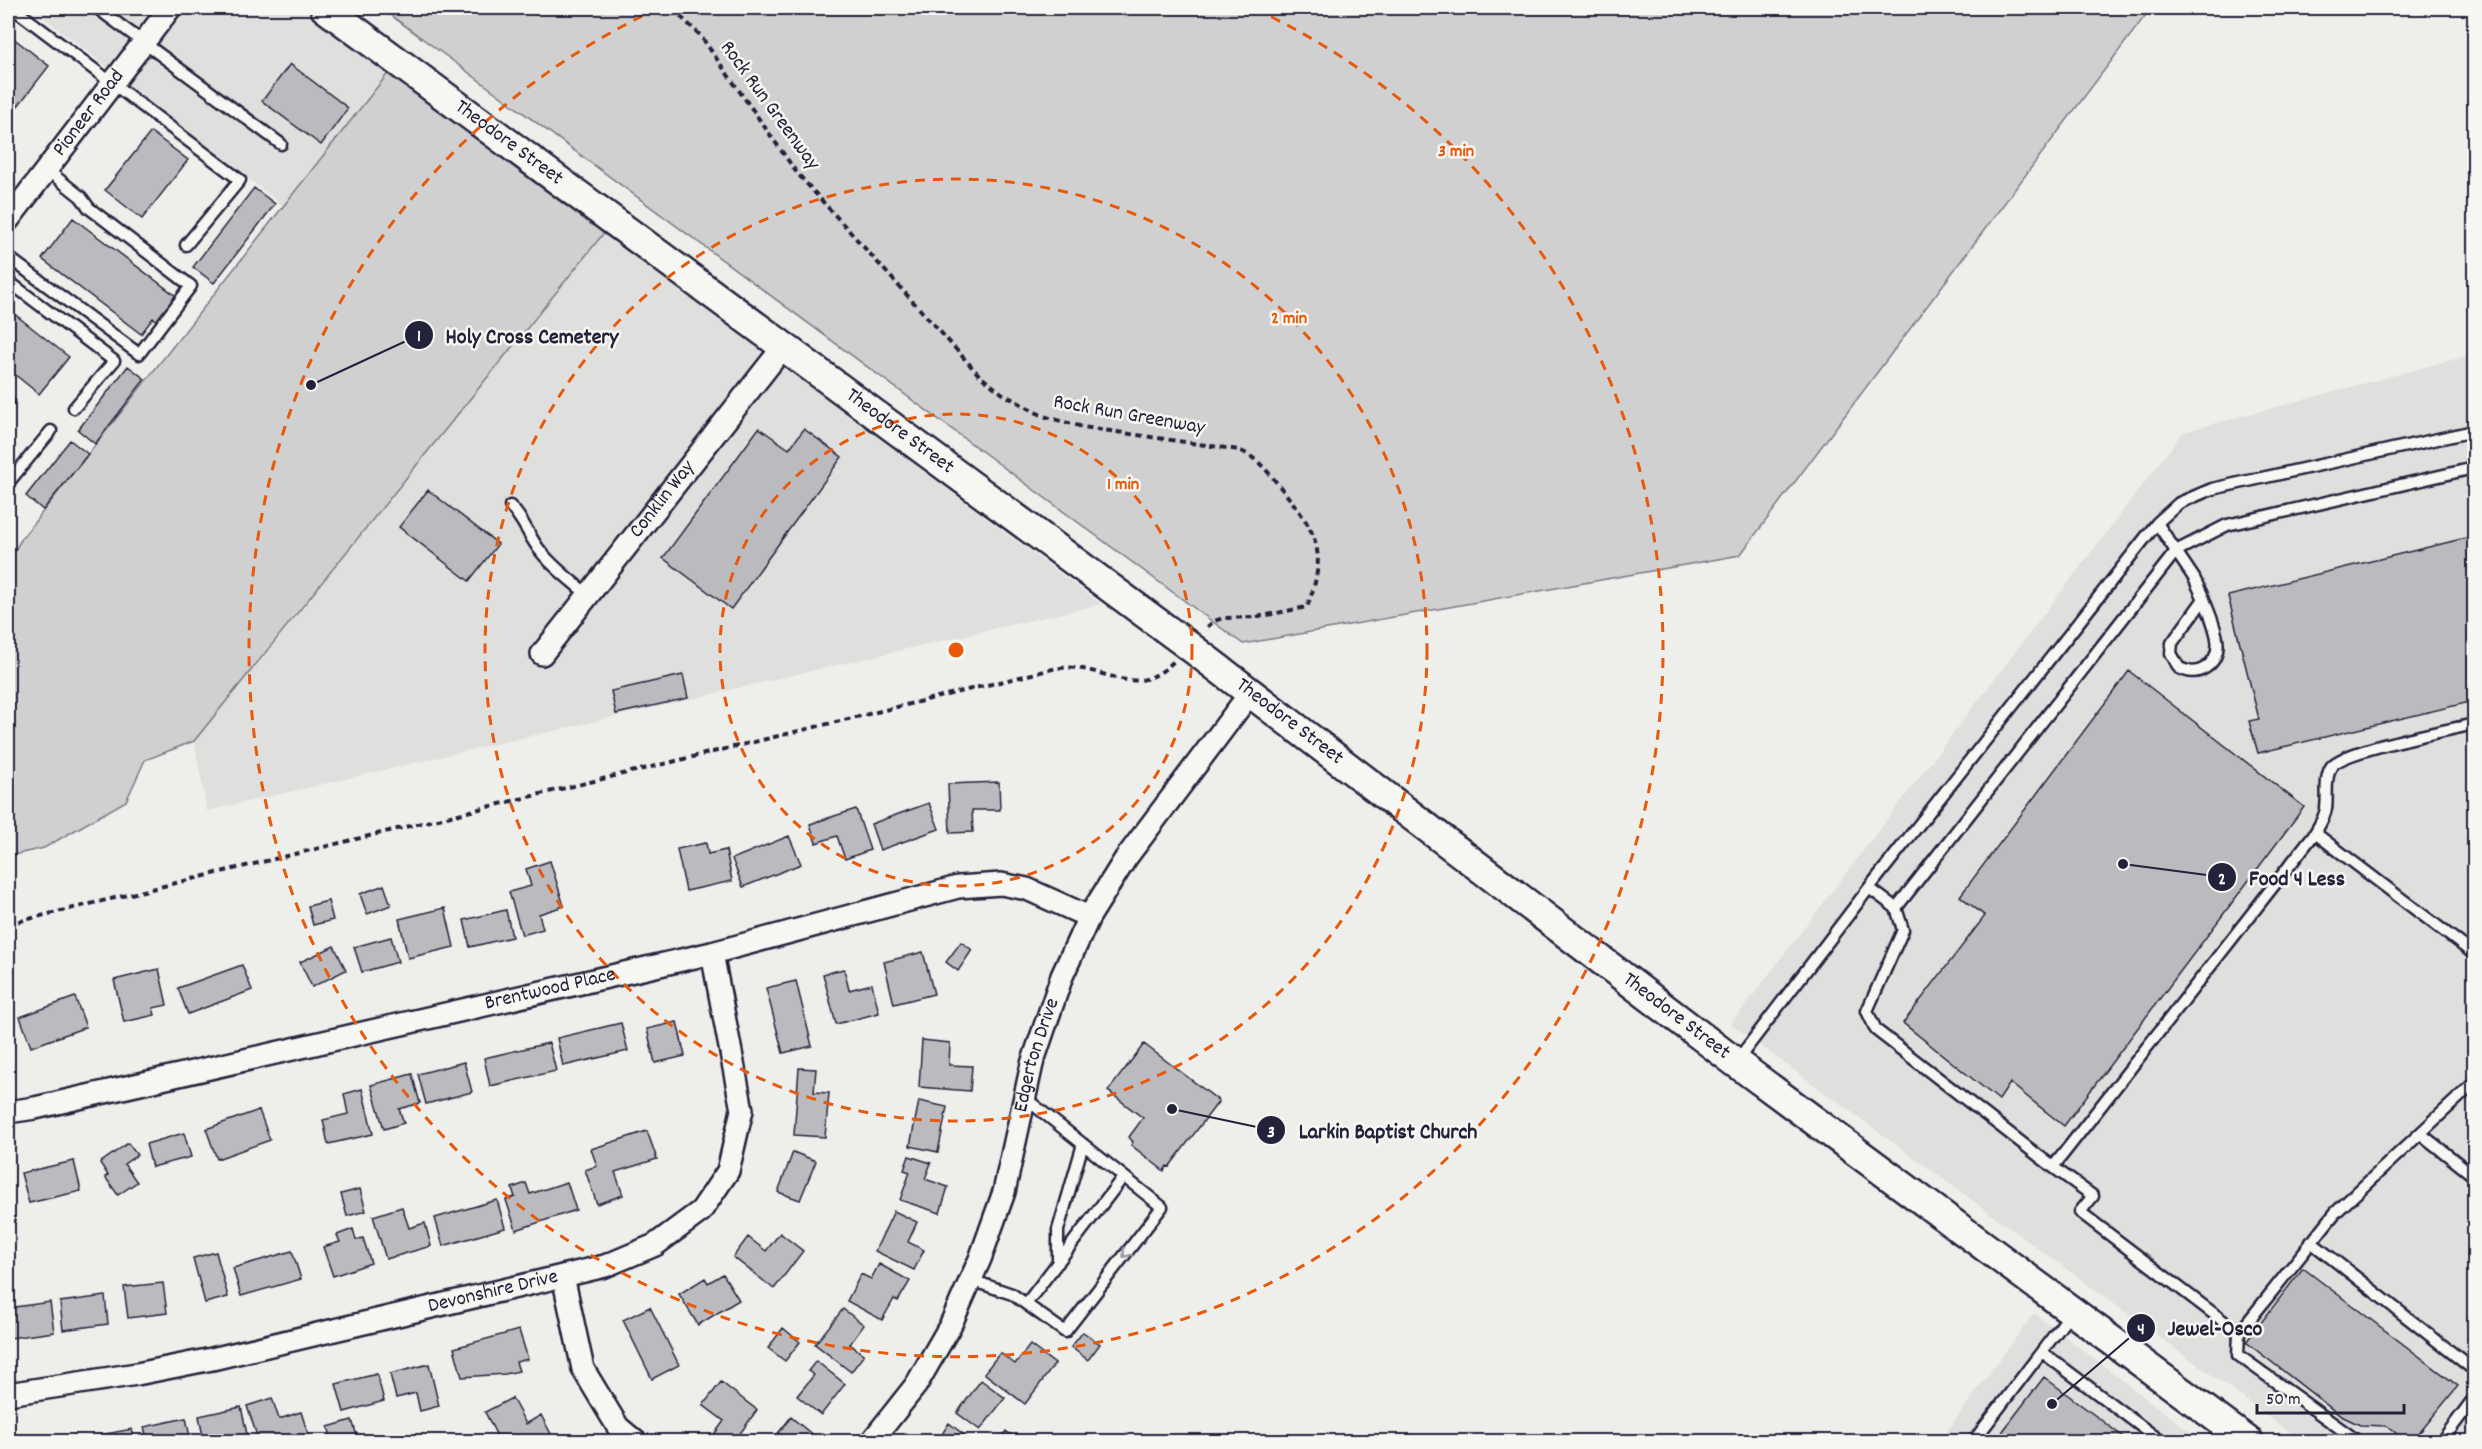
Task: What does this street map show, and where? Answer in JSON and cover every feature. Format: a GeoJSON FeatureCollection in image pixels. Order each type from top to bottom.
{"type":"FeatureCollection","features":[{"type":"Feature","properties":{"kind":"street","name":"Pioneer Road"},"geometry":{"type":"LineString","coordinates":[[8,220],[170,8]]}},
{"type":"Feature","properties":{"kind":"street","name":"Theodore Street"},"geometry":{"type":"LineString","coordinates":[[325,8],[1251,692],[1736,1062],[2073,1312],[2218,1433],[2249,1442]]}},
{"type":"Feature","properties":{"kind":"street","name":"Conklin Way"},"geometry":{"type":"LineString","coordinates":[[542,654],[784,346]]}},
{"type":"Feature","properties":{"kind":"street","name":"Edgerton Drive"},"geometry":{"type":"LineString","coordinates":[[871,1442],[916,1385],[950,1326],[971,1280],[1004,1192],[1032,1064],[1062,976],[1089,917],[1126,858],[1251,692]]}},
{"type":"Feature","properties":{"kind":"street","name":"Brentwood Place"},"geometry":{"type":"LineString","coordinates":[[8,1112],[35,1108],[712,953],[958,887],[1001,884],[1027,889],[1089,917]]}},
{"type":"Feature","properties":{"kind":"street","name":"Devonshire Drive"},"geometry":{"type":"LineString","coordinates":[[8,1394],[137,1374],[212,1359],[605,1266],[655,1245],[701,1211],[728,1171],[742,1110],[712,953]]}},
{"type":"Feature","properties":{"kind":"street"},"geometry":{"type":"LineString","coordinates":[[563,1276],[583,1369],[618,1427],[636,1442]]}},
{"type":"Feature","properties":{"kind":"lane"},"geometry":{"type":"LineString","coordinates":[[13,8],[240,180],[186,245]]}},
{"type":"Feature","properties":{"kind":"lane"},"geometry":{"type":"LineString","coordinates":[[97,8],[281,144]]}},
{"type":"Feature","properties":{"kind":"lane"},"geometry":{"type":"LineString","coordinates":[[8,257],[139,354],[191,286],[89,208],[81,197],[46,169]]}},
{"type":"Feature","properties":{"kind":"lane"},"geometry":{"type":"LineString","coordinates":[[8,281],[114,361],[74,408]]}},
{"type":"Feature","properties":{"kind":"lane"},"geometry":{"type":"LineString","coordinates":[[8,483],[51,431]]}},
{"type":"Feature","properties":{"kind":"lane"},"geometry":{"type":"LineString","coordinates":[[1736,1062],[1869,888],[2157,523],[2179,503],[2212,489],[2475,431]]}},
{"type":"Feature","properties":{"kind":"lane"},"geometry":{"type":"LineString","coordinates":[[1896,908],[2176,551],[2227,525],[2475,468]]}},
{"type":"Feature","properties":{"kind":"lane"},"geometry":{"type":"LineString","coordinates":[[510,506],[520,515],[527,533],[543,555],[588,595]]}},
{"type":"Feature","properties":{"kind":"lane"},"geometry":{"type":"LineString","coordinates":[[2157,523],[2194,578],[2204,599],[2218,640],[2218,653],[2213,663],[2202,670],[2191,672],[2179,668],[2171,653],[2172,643],[2204,599]]}},
{"type":"Feature","properties":{"kind":"lane"},"geometry":{"type":"LineString","coordinates":[[2053,1167],[2315,833],[2326,810],[2326,786],[2331,767],[2341,757],[2475,724]]}},
{"type":"Feature","properties":{"kind":"lane"},"geometry":{"type":"LineString","coordinates":[[2315,833],[2475,954]]}},
{"type":"Feature","properties":{"kind":"lane"},"geometry":{"type":"LineString","coordinates":[[1869,888],[1896,908],[1903,930],[1867,1011],[1876,1030],[2093,1196],[2080,1212],[2240,1334]]}},
{"type":"Feature","properties":{"kind":"lane"},"geometry":{"type":"LineString","coordinates":[[2359,1442],[2238,1355],[2240,1334],[2335,1213],[2421,1134],[2470,1095],[2475,1083]]}},
{"type":"Feature","properties":{"kind":"lane"},"geometry":{"type":"LineString","coordinates":[[971,1280],[1012,1294],[1065,1332],[1162,1207],[1025,1098]]}},
{"type":"Feature","properties":{"kind":"lane"},"geometry":{"type":"LineString","coordinates":[[2421,1134],[2475,1176]]}},
{"type":"Feature","properties":{"kind":"lane"},"geometry":{"type":"LineString","coordinates":[[1058,1263],[1058,1230],[1083,1144]]}},
{"type":"Feature","properties":{"kind":"lane"},"geometry":{"type":"LineString","coordinates":[[1026,1304],[1123,1177]]}},
{"type":"Feature","properties":{"kind":"lane"},"geometry":{"type":"LineString","coordinates":[[2311,1242],[2475,1370]]}},
{"type":"Feature","properties":{"kind":"lane"},"geometry":{"type":"LineString","coordinates":[[1973,1442],[2073,1312]]}},
{"type":"Feature","properties":{"kind":"lane"},"geometry":{"type":"LineString","coordinates":[[2042,1352],[2162,1442]]}},
{"type":"Feature","properties":{"kind":"lane"},"geometry":{"type":"LineString","coordinates":[[2441,1442],[2475,1398]]}},
{"type":"Feature","properties":{"kind":"path","name":"Rock Run Greenway"},"geometry":{"type":"LineString","coordinates":[[661,8],[680,16],[700,35],[797,173],[980,376],[1003,394],[1043,416],[1083,427],[1239,450],[1250,455],[1264,467],[1306,519],[1316,541],[1318,568],[1307,607],[1257,616],[1223,618],[1208,626],[1189,646]]}},
{"type":"Feature","properties":{"kind":"path"},"geometry":{"type":"LineString","coordinates":[[8,924],[1057,668],[1077,668],[1115,680],[1142,680],[1156,676],[1189,646]]}},
{"type":"Feature","properties":{"kind":"shaded area"},"geometry":{"type":"Polygon","coordinates":[[[32,8],[303,8],[389,72],[283,206],[32,8]]]}},
{"type":"Feature","properties":{"kind":"shaded area"},"geometry":{"type":"Polygon","coordinates":[[[381,8],[2151,8],[1740,555],[1243,644],[381,8]]]}},
{"type":"Feature","properties":{"kind":"shaded area"},"geometry":{"type":"Polygon","coordinates":[[[389,72],[604,233],[194,741],[145,760],[126,801],[44,848],[8,856],[8,562],[22,538],[389,72]]]}},
{"type":"Feature","properties":{"kind":"shaded area"},"geometry":{"type":"Polygon","coordinates":[[[604,233],[1101,604],[207,811],[194,741],[604,233]]]}},
{"type":"Feature","properties":{"kind":"shaded area"},"geometry":{"type":"Polygon","coordinates":[[[2474,354],[2474,1441],[2302,1441],[1731,1024],[2183,432],[2474,354]]]}},
{"type":"Feature","properties":{"kind":"shaded area"},"geometry":{"type":"Polygon","coordinates":[[[2034,1313],[2202,1441],[1939,1442],[2034,1313]]]}},
{"type":"Feature","properties":{"kind":"building"},"geometry":{"type":"Polygon","coordinates":[[[8,34],[49,66],[18,106],[8,97],[8,34]]]}},
{"type":"Feature","properties":{"kind":"building"},"geometry":{"type":"Polygon","coordinates":[[[290,64],[348,108],[321,145],[262,101],[290,64]]]}},
{"type":"Feature","properties":{"kind":"building"},"geometry":{"type":"Polygon","coordinates":[[[151,132],[188,160],[142,219],[105,190],[151,132]]]}},
{"type":"Feature","properties":{"kind":"building"},"geometry":{"type":"Polygon","coordinates":[[[254,188],[275,204],[214,283],[193,267],[254,188]]]}},
{"type":"Feature","properties":{"kind":"building"},"geometry":{"type":"Polygon","coordinates":[[[73,218],[180,299],[161,324],[153,318],[141,334],[42,259],[73,218]]]}},
{"type":"Feature","properties":{"kind":"building"},"geometry":{"type":"Polygon","coordinates":[[[8,309],[69,357],[39,394],[8,369],[8,309]]]}},
{"type":"Feature","properties":{"kind":"building"},"geometry":{"type":"Polygon","coordinates":[[[128,366],[145,379],[95,444],[78,430],[128,366]]]}},
{"type":"Feature","properties":{"kind":"building"},"geometry":{"type":"Polygon","coordinates":[[[8,394],[16,401],[8,411],[8,394]]]}},
{"type":"Feature","properties":{"kind":"building"},"geometry":{"type":"Polygon","coordinates":[[[759,428],[789,449],[804,429],[842,457],[731,609],[663,558],[759,428]]]}},
{"type":"Feature","properties":{"kind":"building"},"geometry":{"type":"Polygon","coordinates":[[[70,440],[88,454],[43,510],[26,496],[70,440]]]}},
{"type":"Feature","properties":{"kind":"building"},"geometry":{"type":"Polygon","coordinates":[[[428,490],[498,544],[469,581],[399,527],[428,490]]]}},
{"type":"Feature","properties":{"kind":"building"},"geometry":{"type":"Polygon","coordinates":[[[2474,536],[2474,701],[2258,753],[2249,721],[2259,719],[2228,596],[2474,536]]]}},
{"type":"Feature","properties":{"kind":"building"},"geometry":{"type":"Polygon","coordinates":[[[2129,671],[2304,807],[2064,1126],[2010,1083],[1999,1100],[1903,1023],[1985,916],[1960,896],[2129,671]]]}},
{"type":"Feature","properties":{"kind":"building"},"geometry":{"type":"Polygon","coordinates":[[[683,675],[688,698],[616,714],[611,691],[683,675]]]}},
{"type":"Feature","properties":{"kind":"building"},"geometry":{"type":"Polygon","coordinates":[[[999,782],[1000,810],[972,810],[973,832],[950,833],[948,784],[999,782]]]}},
{"type":"Feature","properties":{"kind":"building"},"geometry":{"type":"Polygon","coordinates":[[[929,803],[939,829],[880,850],[871,824],[929,803]]]}},
{"type":"Feature","properties":{"kind":"building"},"geometry":{"type":"Polygon","coordinates":[[[856,809],[870,850],[845,859],[837,836],[816,843],[810,824],[856,809]]]}},
{"type":"Feature","properties":{"kind":"building"},"geometry":{"type":"Polygon","coordinates":[[[789,836],[801,864],[743,887],[732,859],[789,836]]]}},
{"type":"Feature","properties":{"kind":"building"},"geometry":{"type":"Polygon","coordinates":[[[706,843],[708,854],[726,850],[732,881],[686,891],[677,849],[706,843]]]}},
{"type":"Feature","properties":{"kind":"building"},"geometry":{"type":"Polygon","coordinates":[[[550,861],[564,906],[539,914],[543,929],[522,935],[509,892],[531,886],[526,869],[550,861]]]}},
{"type":"Feature","properties":{"kind":"building"},"geometry":{"type":"Polygon","coordinates":[[[384,885],[391,905],[367,914],[360,894],[384,885]]]}},
{"type":"Feature","properties":{"kind":"building"},"geometry":{"type":"Polygon","coordinates":[[[328,901],[333,920],[313,925],[308,906],[328,901]]]}},
{"type":"Feature","properties":{"kind":"building"},"geometry":{"type":"Polygon","coordinates":[[[445,908],[454,947],[408,958],[399,919],[445,908]]]}},
{"type":"Feature","properties":{"kind":"building"},"geometry":{"type":"Polygon","coordinates":[[[506,910],[512,937],[470,947],[464,920],[506,910]]]}},
{"type":"Feature","properties":{"kind":"building"},"geometry":{"type":"Polygon","coordinates":[[[391,937],[398,962],[362,972],[354,947],[391,937]]]}},
{"type":"Feature","properties":{"kind":"building"},"geometry":{"type":"Polygon","coordinates":[[[961,942],[972,950],[958,971],[946,962],[961,942]]]}},
{"type":"Feature","properties":{"kind":"building"},"geometry":{"type":"Polygon","coordinates":[[[334,946],[346,970],[312,987],[300,962],[334,946]]]}},
{"type":"Feature","properties":{"kind":"building"},"geometry":{"type":"Polygon","coordinates":[[[923,952],[934,994],[894,1004],[884,962],[923,952]]]}},
{"type":"Feature","properties":{"kind":"building"},"geometry":{"type":"Polygon","coordinates":[[[242,965],[252,990],[188,1014],[178,988],[242,965]]]}},
{"type":"Feature","properties":{"kind":"building"},"geometry":{"type":"Polygon","coordinates":[[[159,969],[167,1005],[153,1008],[155,1015],[124,1022],[114,980],[159,969]]]}},
{"type":"Feature","properties":{"kind":"building"},"geometry":{"type":"Polygon","coordinates":[[[844,969],[849,990],[872,984],[879,1013],[836,1024],[823,974],[844,969]]]}},
{"type":"Feature","properties":{"kind":"building"},"geometry":{"type":"Polygon","coordinates":[[[796,981],[812,1046],[783,1053],[766,988],[796,981]]]}},
{"type":"Feature","properties":{"kind":"building"},"geometry":{"type":"Polygon","coordinates":[[[75,997],[86,1027],[31,1047],[20,1017],[75,997]]]}},
{"type":"Feature","properties":{"kind":"building"},"geometry":{"type":"Polygon","coordinates":[[[677,1022],[685,1056],[655,1063],[647,1029],[677,1022]]]}},
{"type":"Feature","properties":{"kind":"building"},"geometry":{"type":"Polygon","coordinates":[[[8,1023],[13,1047],[8,1049],[8,1023]]]}},
{"type":"Feature","properties":{"kind":"building"},"geometry":{"type":"Polygon","coordinates":[[[621,1023],[628,1051],[563,1066],[557,1038],[621,1023]]]}},
{"type":"Feature","properties":{"kind":"building"},"geometry":{"type":"Polygon","coordinates":[[[922,1040],[950,1043],[949,1065],[972,1066],[970,1091],[919,1087],[922,1040]]]}},
{"type":"Feature","properties":{"kind":"building"},"geometry":{"type":"Polygon","coordinates":[[[549,1043],[556,1071],[490,1086],[484,1058],[549,1043]]]}},
{"type":"Feature","properties":{"kind":"building"},"geometry":{"type":"Polygon","coordinates":[[[1144,1044],[1219,1101],[1164,1171],[1131,1145],[1133,1142],[1129,1137],[1143,1118],[1108,1091],[1144,1044]]]}},
{"type":"Feature","properties":{"kind":"building"},"geometry":{"type":"Polygon","coordinates":[[[464,1062],[472,1092],[426,1104],[418,1074],[464,1062]]]}},
{"type":"Feature","properties":{"kind":"building"},"geometry":{"type":"Polygon","coordinates":[[[799,1068],[816,1069],[814,1092],[829,1093],[825,1137],[794,1135],[799,1068]]]}},
{"type":"Feature","properties":{"kind":"building"},"geometry":{"type":"Polygon","coordinates":[[[412,1074],[420,1103],[399,1109],[404,1123],[384,1129],[371,1085],[412,1074]]]}},
{"type":"Feature","properties":{"kind":"building"},"geometry":{"type":"Polygon","coordinates":[[[362,1089],[373,1134],[328,1144],[323,1120],[348,1114],[344,1094],[362,1089]]]}},
{"type":"Feature","properties":{"kind":"building"},"geometry":{"type":"Polygon","coordinates":[[[919,1101],[947,1107],[938,1152],[910,1146],[919,1101]]]}},
{"type":"Feature","properties":{"kind":"building"},"geometry":{"type":"Polygon","coordinates":[[[259,1110],[270,1140],[217,1159],[206,1129],[259,1110]]]}},
{"type":"Feature","properties":{"kind":"building"},"geometry":{"type":"Polygon","coordinates":[[[647,1131],[657,1159],[615,1172],[623,1195],[597,1204],[585,1170],[597,1166],[591,1149],[647,1131]]]}},
{"type":"Feature","properties":{"kind":"building"},"geometry":{"type":"Polygon","coordinates":[[[184,1133],[191,1157],[152,1167],[146,1144],[184,1133]]]}},
{"type":"Feature","properties":{"kind":"building"},"geometry":{"type":"Polygon","coordinates":[[[128,1143],[137,1155],[124,1164],[137,1182],[118,1195],[105,1177],[108,1175],[100,1163],[128,1143]]]}},
{"type":"Feature","properties":{"kind":"building"},"geometry":{"type":"Polygon","coordinates":[[[793,1152],[816,1161],[800,1200],[778,1192],[793,1152]]]}},
{"type":"Feature","properties":{"kind":"building"},"geometry":{"type":"Polygon","coordinates":[[[909,1156],[931,1163],[925,1179],[948,1187],[940,1213],[900,1200],[910,1172],[904,1170],[909,1156]]]}},
{"type":"Feature","properties":{"kind":"building"},"geometry":{"type":"Polygon","coordinates":[[[74,1161],[81,1191],[29,1203],[21,1173],[74,1161]]]}},
{"type":"Feature","properties":{"kind":"building"},"geometry":{"type":"Polygon","coordinates":[[[8,1177],[12,1194],[8,1196],[8,1177]]]}},
{"type":"Feature","properties":{"kind":"building"},"geometry":{"type":"Polygon","coordinates":[[[567,1182],[576,1210],[516,1230],[506,1200],[515,1197],[512,1188],[526,1183],[530,1194],[567,1182]]]}},
{"type":"Feature","properties":{"kind":"building"},"geometry":{"type":"Polygon","coordinates":[[[360,1189],[366,1211],[347,1216],[341,1194],[360,1189]]]}},
{"type":"Feature","properties":{"kind":"building"},"geometry":{"type":"Polygon","coordinates":[[[497,1200],[505,1228],[443,1246],[435,1218],[497,1200]]]}},
{"type":"Feature","properties":{"kind":"building"},"geometry":{"type":"Polygon","coordinates":[[[402,1207],[409,1228],[425,1223],[431,1246],[386,1259],[373,1216],[402,1207]]]}},
{"type":"Feature","properties":{"kind":"building"},"geometry":{"type":"Polygon","coordinates":[[[894,1211],[917,1222],[908,1242],[924,1250],[914,1270],[875,1251],[894,1211]]]}},
{"type":"Feature","properties":{"kind":"building"},"geometry":{"type":"Polygon","coordinates":[[[353,1229],[356,1240],[363,1238],[371,1263],[333,1276],[323,1247],[340,1242],[337,1235],[353,1229]]]}},
{"type":"Feature","properties":{"kind":"building"},"geometry":{"type":"Polygon","coordinates":[[[780,1233],[803,1251],[774,1289],[733,1257],[748,1237],[766,1251],[780,1233]]]}},
{"type":"Feature","properties":{"kind":"building"},"geometry":{"type":"Polygon","coordinates":[[[292,1251],[301,1279],[241,1296],[233,1268],[292,1251]]]}},
{"type":"Feature","properties":{"kind":"building"},"geometry":{"type":"Polygon","coordinates":[[[216,1252],[228,1297],[205,1303],[193,1258],[216,1252]]]}},
{"type":"Feature","properties":{"kind":"building"},"geometry":{"type":"Polygon","coordinates":[[[879,1264],[910,1281],[898,1301],[894,1299],[882,1320],[847,1301],[861,1274],[871,1279],[879,1264]]]}},
{"type":"Feature","properties":{"kind":"building"},"geometry":{"type":"Polygon","coordinates":[[[2303,1268],[2458,1386],[2412,1442],[2407,1442],[2387,1426],[2360,1425],[2341,1416],[2246,1342],[2303,1268]]]}},
{"type":"Feature","properties":{"kind":"building"},"geometry":{"type":"Polygon","coordinates":[[[723,1274],[739,1300],[698,1325],[679,1294],[705,1278],[708,1283],[723,1274]]]}},
{"type":"Feature","properties":{"kind":"building"},"geometry":{"type":"Polygon","coordinates":[[[163,1283],[167,1313],[128,1318],[124,1287],[163,1283]]]}},
{"type":"Feature","properties":{"kind":"building"},"geometry":{"type":"Polygon","coordinates":[[[105,1296],[108,1324],[63,1330],[60,1302],[105,1296]]]}},
{"type":"Feature","properties":{"kind":"building"},"geometry":{"type":"Polygon","coordinates":[[[50,1302],[54,1332],[10,1338],[8,1308],[50,1302]]]}},
{"type":"Feature","properties":{"kind":"building"},"geometry":{"type":"Polygon","coordinates":[[[650,1307],[679,1365],[652,1379],[623,1320],[650,1307]]]}},
{"type":"Feature","properties":{"kind":"building"},"geometry":{"type":"Polygon","coordinates":[[[843,1309],[864,1325],[850,1344],[864,1355],[851,1372],[815,1344],[843,1309]]]}},
{"type":"Feature","properties":{"kind":"building"},"geometry":{"type":"Polygon","coordinates":[[[783,1328],[800,1342],[785,1361],[768,1348],[783,1328]]]}},
{"type":"Feature","properties":{"kind":"building"},"geometry":{"type":"Polygon","coordinates":[[[519,1330],[528,1359],[516,1362],[519,1371],[462,1377],[454,1348],[519,1330]]]}},
{"type":"Feature","properties":{"kind":"building"},"geometry":{"type":"Polygon","coordinates":[[[1083,1332],[1100,1344],[1088,1360],[1071,1347],[1083,1332]]]}},
{"type":"Feature","properties":{"kind":"building"},"geometry":{"type":"Polygon","coordinates":[[[1030,1345],[1055,1364],[1025,1404],[984,1373],[1000,1353],[1015,1364],[1030,1345]]]}},
{"type":"Feature","properties":{"kind":"building"},"geometry":{"type":"Polygon","coordinates":[[[816,1361],[845,1384],[821,1415],[797,1396],[814,1375],[808,1371],[816,1361]]]}},
{"type":"Feature","properties":{"kind":"building"},"geometry":{"type":"Polygon","coordinates":[[[429,1364],[439,1406],[420,1411],[416,1393],[396,1398],[390,1374],[429,1364]]]}},
{"type":"Feature","properties":{"kind":"building"},"geometry":{"type":"Polygon","coordinates":[[[377,1374],[384,1401],[344,1412],[336,1384],[377,1374]]]}},
{"type":"Feature","properties":{"kind":"building"},"geometry":{"type":"Polygon","coordinates":[[[2044,1377],[2130,1442],[1998,1442],[2003,1431],[2044,1377]]]}},
{"type":"Feature","properties":{"kind":"building"},"geometry":{"type":"Polygon","coordinates":[[[981,1380],[1005,1398],[980,1430],[957,1413],[981,1380]]]}},
{"type":"Feature","properties":{"kind":"building"},"geometry":{"type":"Polygon","coordinates":[[[721,1382],[757,1410],[734,1442],[720,1442],[713,1436],[724,1421],[703,1405],[721,1382]]]}},
{"type":"Feature","properties":{"kind":"building"},"geometry":{"type":"Polygon","coordinates":[[[272,1398],[279,1419],[301,1412],[310,1440],[259,1442],[247,1406],[272,1398]]]}},
{"type":"Feature","properties":{"kind":"building"},"geometry":{"type":"Polygon","coordinates":[[[512,1398],[526,1424],[541,1415],[551,1434],[537,1442],[500,1442],[485,1412],[512,1398]]]}},
{"type":"Feature","properties":{"kind":"building"},"geometry":{"type":"Polygon","coordinates":[[[241,1407],[247,1434],[204,1442],[199,1416],[241,1407]]]}},
{"type":"Feature","properties":{"kind":"building"},"geometry":{"type":"Polygon","coordinates":[[[791,1417],[815,1437],[812,1442],[771,1442],[791,1417]]]}},
{"type":"Feature","properties":{"kind":"building"},"geometry":{"type":"Polygon","coordinates":[[[186,1418],[191,1442],[148,1442],[144,1427],[186,1418]]]}},
{"type":"Feature","properties":{"kind":"building"},"geometry":{"type":"Polygon","coordinates":[[[352,1420],[359,1442],[333,1442],[328,1427],[352,1420]]]}},
{"type":"Feature","properties":{"kind":"building"},"geometry":{"type":"Polygon","coordinates":[[[949,1423],[973,1442],[937,1442],[949,1423]]]}},
{"type":"Feature","properties":{"kind":"building"},"geometry":{"type":"Polygon","coordinates":[[[132,1429],[135,1442],[68,1441],[132,1429]]]}},
{"type":"Feature","properties":{"kind":"building"},"geometry":{"type":"Polygon","coordinates":[[[1006,1431],[1020,1442],[998,1442],[1006,1431]]]}},
{"type":"Feature","properties":{"kind":"place","name":"Holy Cross Cemetery"},"geometry":{"type":"Point","coordinates":[311,385]}},
{"type":"Feature","properties":{"kind":"place","name":"Food 4 Less"},"geometry":{"type":"Point","coordinates":[2123,864]}},
{"type":"Feature","properties":{"kind":"place","name":"Larkin Baptist Church"},"geometry":{"type":"Point","coordinates":[1172,1109]}},
{"type":"Feature","properties":{"kind":"place","name":"Jewel-Osco"},"geometry":{"type":"Point","coordinates":[2052,1404]}}]}
